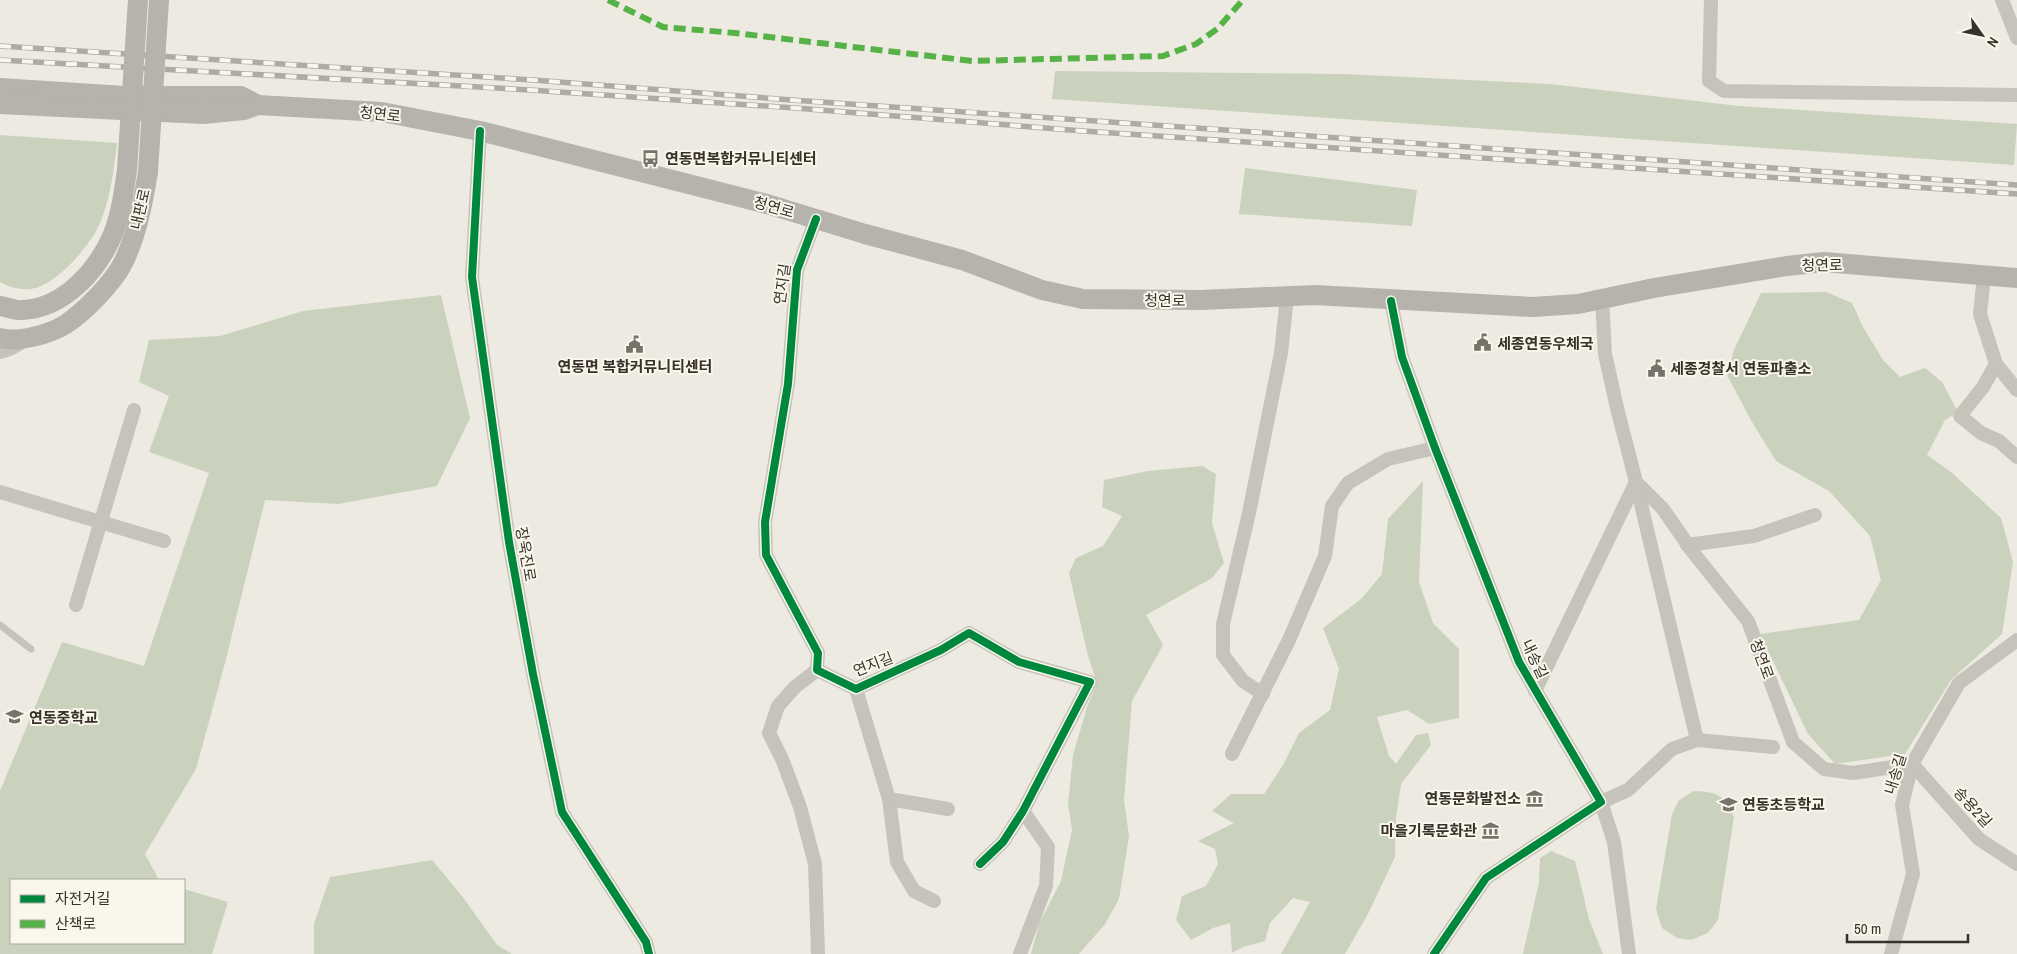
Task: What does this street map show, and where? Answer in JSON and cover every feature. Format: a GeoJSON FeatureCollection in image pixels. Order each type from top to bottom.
{"type":"FeatureCollection","features":[{"type":"Feature","properties":{"kind":"main road","name":"내판로"},"geometry":{"type":"LineString","coordinates":[[0,306],[22,310],[50,304],[75,288],[99,260],[113,234],[123,198],[127,170],[138,0]]}},
{"type":"Feature","properties":{"kind":"main road","name":"내판로"},"geometry":{"type":"LineString","coordinates":[[0,338],[30,338],[65,325],[95,299],[123,265],[136,228],[148,172],[159,0]]}},
{"type":"Feature","properties":{"kind":"main road","name":"청연로"},"geometry":{"type":"LineString","coordinates":[[0,88],[124,96],[241,96],[258,105]]}},
{"type":"Feature","properties":{"kind":"main road","name":"청연로"},"geometry":{"type":"LineString","coordinates":[[0,104],[203,114],[244,110],[258,105],[382,112],[480,131],[767,204],[962,260],[1042,290],[1083,299],[1200,300],[1315,295],[1532,307],[1602,299],[1654,288],[1787,266],[1824,262],[2017,278]]}},
{"type":"Feature","properties":{"kind":"main road"},"geometry":{"type":"LineString","coordinates":[[0,113],[32,106]]}},
{"type":"Feature","properties":{"kind":"street"},"geometry":{"type":"LineString","coordinates":[[1711,0],[1709,81],[1724,91],[2017,95]]}},
{"type":"Feature","properties":{"kind":"street"},"geometry":{"type":"LineString","coordinates":[[2002,0],[2017,38]]}},
{"type":"Feature","properties":{"kind":"street","name":"장욱진로"},"geometry":{"type":"LineString","coordinates":[[480,131],[472,277],[509,542],[534,683],[562,812],[646,942],[649,954]]}},
{"type":"Feature","properties":{"kind":"street","name":"연지길"},"geometry":{"type":"LineString","coordinates":[[816,219],[797,270],[788,384],[765,522],[766,555],[818,653],[817,670],[856,689],[889,799],[897,862],[914,891],[934,901]]}},
{"type":"Feature","properties":{"kind":"street"},"geometry":{"type":"LineString","coordinates":[[1984,276],[1980,314],[1996,364],[2017,390]]}},
{"type":"Feature","properties":{"kind":"street"},"geometry":{"type":"LineString","coordinates":[[1263,694],[1243,681],[1223,655],[1223,624],[1249,513],[1281,353],[1287,296]]}},
{"type":"Feature","properties":{"kind":"street","name":"청연로"},"geometry":{"type":"LineString","coordinates":[[1602,299],[1605,354],[1616,408],[1636,482],[1697,740]]}},
{"type":"Feature","properties":{"kind":"street","name":"내송길"},"geometry":{"type":"LineString","coordinates":[[1390,300],[1402,357],[1435,448],[1519,662],[1602,802],[1614,842],[1629,954]]}},
{"type":"Feature","properties":{"kind":"street"},"geometry":{"type":"LineString","coordinates":[[0,352],[30,338]]}},
{"type":"Feature","properties":{"kind":"street"},"geometry":{"type":"LineString","coordinates":[[1996,364],[1983,387],[1960,416],[1981,433],[1999,441],[2017,457]]}},
{"type":"Feature","properties":{"kind":"street"},"geometry":{"type":"LineString","coordinates":[[76,605],[134,410]]}},
{"type":"Feature","properties":{"kind":"street"},"geometry":{"type":"LineString","coordinates":[[1232,754],[1289,640],[1325,556],[1332,506],[1348,483],[1388,459],[1435,448]]}},
{"type":"Feature","properties":{"kind":"street"},"geometry":{"type":"LineString","coordinates":[[1535,691],[1636,482]]}},
{"type":"Feature","properties":{"kind":"street","name":"청연로"},"geometry":{"type":"LineString","coordinates":[[1636,482],[1663,509],[1687,545],[1748,621],[1793,742],[1824,769],[1853,773],[1912,764]]}},
{"type":"Feature","properties":{"kind":"street"},"geometry":{"type":"LineString","coordinates":[[0,492],[164,541]]}},
{"type":"Feature","properties":{"kind":"street"},"geometry":{"type":"LineString","coordinates":[[1687,545],[1754,536],[1815,515]]}},
{"type":"Feature","properties":{"kind":"street","name":"연지길"},"geometry":{"type":"LineString","coordinates":[[856,689],[941,650],[969,633],[1019,662],[1090,682],[1023,811],[1003,842],[980,864]]}},
{"type":"Feature","properties":{"kind":"street","name":"내송길"},"geometry":{"type":"LineString","coordinates":[[1891,954],[1913,874],[1902,806],[1912,764],[1960,683],[2017,640]]}},
{"type":"Feature","properties":{"kind":"street"},"geometry":{"type":"LineString","coordinates":[[817,670],[795,687],[778,706],[769,733],[782,759],[800,806],[815,864],[818,954]]}},
{"type":"Feature","properties":{"kind":"street"},"geometry":{"type":"LineString","coordinates":[[1434,954],[1486,878],[1602,802],[1628,790],[1672,749],[1697,740],[1773,747]]}},
{"type":"Feature","properties":{"kind":"street","name":"송용2길"},"geometry":{"type":"LineString","coordinates":[[1912,764],[1980,839],[2017,864]]}},
{"type":"Feature","properties":{"kind":"street"},"geometry":{"type":"LineString","coordinates":[[889,799],[948,809]]}},
{"type":"Feature","properties":{"kind":"street"},"geometry":{"type":"LineString","coordinates":[[1020,954],[1046,886],[1048,847],[1023,811]]}},
{"type":"Feature","properties":{"kind":"lane"},"geometry":{"type":"LineString","coordinates":[[0,626],[31,649]]}},
{"type":"Feature","properties":{"kind":"green space"},"geometry":{"type":"Polygon","coordinates":[[[1055,71],[1344,74],[1550,84],[1739,106],[2017,124],[2014,165],[1052,99],[1055,71]]]}},
{"type":"Feature","properties":{"kind":"green space"},"geometry":{"type":"Polygon","coordinates":[[[0,135],[117,143],[110,191],[98,228],[83,250],[62,272],[40,286],[30,289],[14,288],[0,282],[0,135]]]}},
{"type":"Feature","properties":{"kind":"green space"},"geometry":{"type":"Polygon","coordinates":[[[1245,168],[1417,190],[1412,226],[1239,214],[1245,168]]]}},
{"type":"Feature","properties":{"kind":"green space"},"geometry":{"type":"Polygon","coordinates":[[[1826,292],[1852,303],[1863,327],[1883,360],[1900,377],[1925,368],[1942,382],[1958,412],[1945,420],[1927,455],[1951,472],[2001,518],[2013,562],[2002,634],[1951,680],[1905,754],[1835,764],[1808,734],[1760,634],[1859,620],[1881,580],[1870,536],[1829,491],[1776,461],[1752,422],[1727,375],[1734,350],[1761,293],[1826,292]]]}},
{"type":"Feature","properties":{"kind":"green space"},"geometry":{"type":"Polygon","coordinates":[[[441,295],[470,418],[437,486],[338,504],[265,500],[225,663],[196,769],[145,854],[158,879],[10,879],[10,944],[185,944],[185,889],[228,902],[212,954],[0,954],[0,791],[62,642],[144,666],[209,473],[149,452],[169,396],[139,382],[149,340],[220,336],[303,311],[441,295]]]}},
{"type":"Feature","properties":{"kind":"green space"},"geometry":{"type":"Polygon","coordinates":[[[1202,466],[1216,474],[1212,523],[1224,563],[1212,578],[1146,615],[1163,645],[1132,701],[1124,800],[1129,836],[1119,899],[1105,924],[1079,954],[1031,954],[1039,924],[1061,881],[1072,830],[1068,804],[1073,755],[1087,707],[1097,683],[1088,656],[1069,573],[1076,558],[1103,546],[1122,516],[1102,507],[1104,480],[1148,471],[1202,466]]]}},
{"type":"Feature","properties":{"kind":"green space"},"geometry":{"type":"Polygon","coordinates":[[[1423,481],[1419,582],[1433,623],[1459,649],[1459,718],[1429,724],[1407,710],[1377,717],[1389,756],[1396,764],[1416,735],[1428,733],[1431,745],[1401,784],[1396,818],[1395,857],[1368,914],[1345,954],[1281,954],[1310,902],[1293,898],[1270,923],[1265,941],[1243,947],[1232,953],[1230,923],[1213,928],[1191,940],[1176,920],[1182,896],[1206,886],[1218,864],[1215,849],[1198,841],[1234,823],[1212,811],[1231,794],[1264,794],[1283,765],[1299,733],[1330,710],[1339,669],[1323,628],[1361,599],[1382,574],[1388,519],[1423,481]]]}},
{"type":"Feature","properties":{"kind":"green space"},"geometry":{"type":"Polygon","coordinates":[[[1694,791],[1709,792],[1719,796],[1727,804],[1734,817],[1718,920],[1708,933],[1691,940],[1677,938],[1662,928],[1656,909],[1672,814],[1679,800],[1694,791]]]}},
{"type":"Feature","properties":{"kind":"green space"},"geometry":{"type":"Polygon","coordinates":[[[1551,851],[1575,861],[1589,919],[1603,954],[1523,954],[1539,882],[1540,858],[1551,851]]]}},
{"type":"Feature","properties":{"kind":"green space"},"geometry":{"type":"Polygon","coordinates":[[[432,860],[462,896],[497,945],[512,954],[314,954],[314,924],[330,877],[432,860]]]}},
{"type":"Feature","properties":{"kind":"railway"},"geometry":{"type":"LineString","coordinates":[[0,46],[533,80],[792,100],[2017,185]]}},
{"type":"Feature","properties":{"kind":"railway"},"geometry":{"type":"LineString","coordinates":[[0,60],[530,90],[795,108],[1083,131],[2017,194]]}},
{"type":"Feature","properties":{"kind":"marked path"},"geometry":{"type":"LineString","coordinates":[[608,0],[663,27],[735,33],[972,61],[1163,56],[1196,44],[1217,29],[1243,0]]}},
{"type":"Feature","properties":{"kind":"cycle path"},"geometry":{"type":"LineString","coordinates":[[480,131],[472,277],[509,542],[533,674],[562,812],[646,942],[649,954]]}},
{"type":"Feature","properties":{"kind":"cycle path"},"geometry":{"type":"LineString","coordinates":[[816,219],[797,270],[788,384],[765,522],[766,555],[818,653],[817,670],[856,689],[941,650],[969,633],[1019,662],[1090,682],[1023,811],[1003,842],[980,864]]}},
{"type":"Feature","properties":{"kind":"cycle path"},"geometry":{"type":"LineString","coordinates":[[1391,301],[1402,357],[1435,448],[1519,662],[1601,802],[1486,878],[1434,954]]}},
{"type":"Feature","properties":{"kind":"place","name":"연동면복합커뮤니티센터"},"geometry":{"type":"Point","coordinates":[651,158]}},
{"type":"Feature","properties":{"kind":"place","name":"세종연동우체국"},"geometry":{"type":"Point","coordinates":[1483,343]}},
{"type":"Feature","properties":{"kind":"place","name":"연동면 복합커뮤니티센터"},"geometry":{"type":"Point","coordinates":[635,345]}},
{"type":"Feature","properties":{"kind":"place","name":"세종경찰서 연동파출소"},"geometry":{"type":"Point","coordinates":[1656,368]}},
{"type":"Feature","properties":{"kind":"place","name":"연동중학교"},"geometry":{"type":"Point","coordinates":[15,717]}},
{"type":"Feature","properties":{"kind":"place","name":"연동문화발전소"},"geometry":{"type":"Point","coordinates":[1535,798]}},
{"type":"Feature","properties":{"kind":"place","name":"연동초등학교"},"geometry":{"type":"Point","coordinates":[1728,804]}},
{"type":"Feature","properties":{"kind":"place","name":"마을기록문화관"},"geometry":{"type":"Point","coordinates":[1491,830]}}]}
